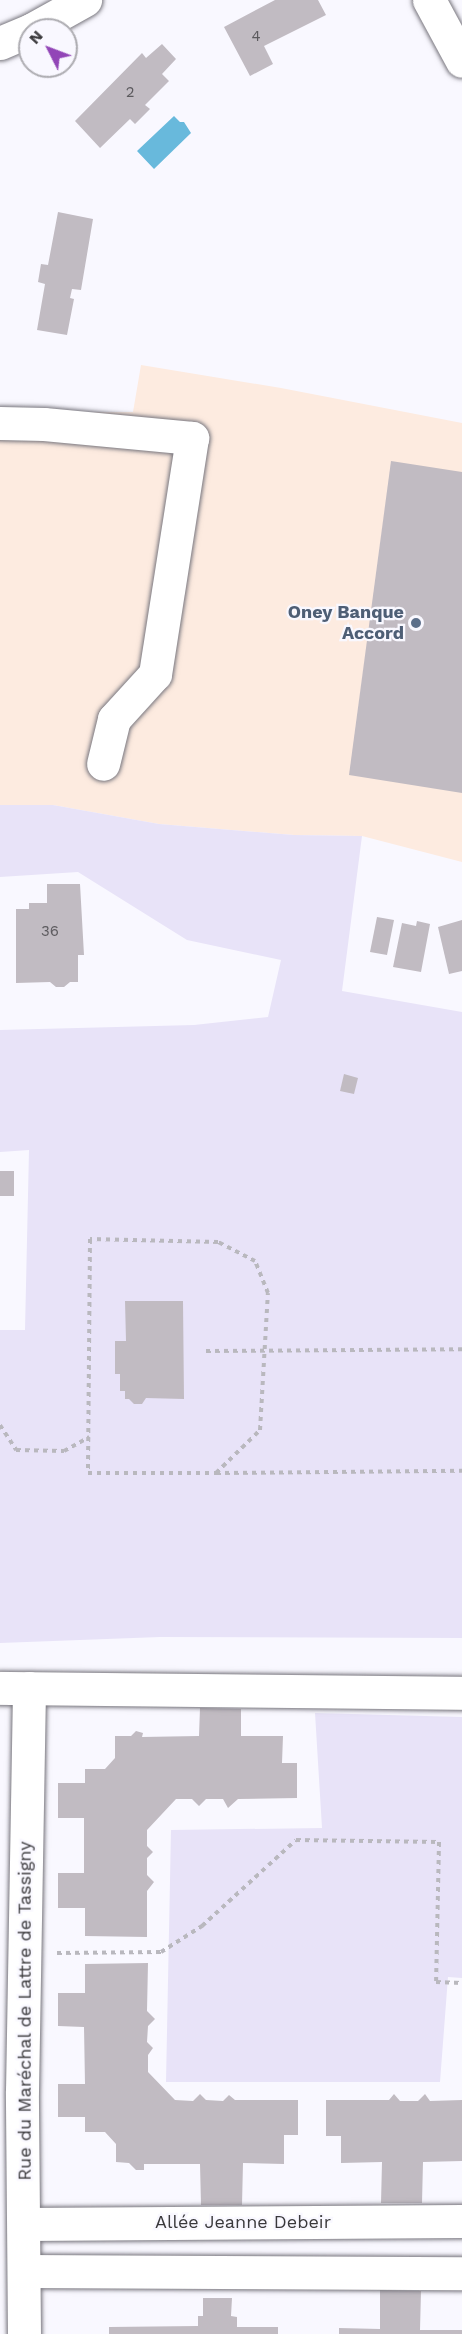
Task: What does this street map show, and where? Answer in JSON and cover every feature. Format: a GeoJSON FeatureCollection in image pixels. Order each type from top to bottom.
{"type":"FeatureCollection","features":[{"type":"Feature","properties":{"kind":"street"},"geometry":{"type":"LineString","coordinates":[[52,18],[85,0]]}},
{"type":"Feature","properties":{"kind":"street"},"geometry":{"type":"LineString","coordinates":[[429,0],[462,61]]}},
{"type":"Feature","properties":{"kind":"street"},"geometry":{"type":"LineString","coordinates":[[0,43],[18,35]]}},
{"type":"Feature","properties":{"kind":"street"},"geometry":{"type":"LineString","coordinates":[[0,423],[44,424],[192,438],[155,674],[114,719],[103,764]]}},
{"type":"Feature","properties":{"kind":"street","name":"Rue du Maréchal de Lattre de Tassigny"},"geometry":{"type":"LineString","coordinates":[[24,2334],[25,2224],[11,2091],[23,1953],[15,1688],[462,1693]]}},
{"type":"Feature","properties":{"kind":"street","name":"Allée Jeanne Debeir"},"geometry":{"type":"LineString","coordinates":[[25,2224],[462,2221]]}},
{"type":"Feature","properties":{"kind":"street"},"geometry":{"type":"LineString","coordinates":[[25,2271],[462,2273]]}},
{"type":"Feature","properties":{"kind":"path"},"geometry":{"type":"LineString","coordinates":[[216,1473],[260,1430],[267,1351],[268,1293],[255,1261],[218,1242],[90,1239],[88,1473],[216,1473],[462,1472]]}},
{"type":"Feature","properties":{"kind":"path"},"geometry":{"type":"LineString","coordinates":[[206,1351],[462,1349]]}},
{"type":"Feature","properties":{"kind":"path"},"geometry":{"type":"LineString","coordinates":[[0,1425],[16,1450],[64,1451],[89,1437]]}},
{"type":"Feature","properties":{"kind":"path"},"geometry":{"type":"LineString","coordinates":[[23,1953],[161,1952],[202,1926],[296,1840],[439,1842],[436,1982],[462,1983]]}},
{"type":"Feature","properties":{"kind":"shaded area"},"geometry":{"type":"Polygon","coordinates":[[[141,365],[281,388],[462,423],[462,862],[362,836],[294,835],[159,824],[53,805],[0,805],[0,413],[133,412],[141,365]]]}},
{"type":"Feature","properties":{"kind":"shaded area"},"geometry":{"type":"Polygon","coordinates":[[[0,805],[53,805],[159,824],[294,835],[362,836],[342,991],[462,1012],[462,1638],[160,1637],[0,1643],[0,1330],[25,1330],[29,1150],[0,1152],[0,1030],[194,1025],[268,1017],[281,960],[187,940],[78,872],[0,877],[0,805]]]}},
{"type":"Feature","properties":{"kind":"shaded area"},"geometry":{"type":"Polygon","coordinates":[[[315,1713],[462,1717],[462,1978],[448,1977],[440,2082],[166,2082],[171,1830],[322,1828],[315,1713]]]}},
{"type":"Feature","properties":{"kind":"water"},"geometry":{"type":"Polygon","coordinates":[[[174,116],[180,122],[184,122],[191,133],[154,169],[137,151],[174,116]]]}},
{"type":"Feature","properties":{"kind":"building"},"geometry":{"type":"Polygon","coordinates":[[[275,0],[318,0],[326,15],[264,46],[273,64],[250,76],[224,27],[275,0]]]}},
{"type":"Feature","properties":{"kind":"building"},"geometry":{"type":"Polygon","coordinates":[[[162,44],[176,59],[162,74],[169,81],[145,105],[150,109],[135,124],[130,119],[100,148],[75,121],[142,53],[146,58],[162,44]]]}},
{"type":"Feature","properties":{"kind":"building"},"geometry":{"type":"Polygon","coordinates":[[[58,212],[93,219],[81,290],[72,289],[70,298],[74,299],[67,335],[37,330],[45,284],[38,282],[41,264],[48,265],[58,212]]]}},
{"type":"Feature","properties":{"kind":"building","name":"Oney Banque Accord"},"geometry":{"type":"Polygon","coordinates":[[[391,461],[462,472],[462,793],[349,775],[391,461]]]}},
{"type":"Feature","properties":{"kind":"building"},"geometry":{"type":"Polygon","coordinates":[[[47,884],[80,884],[84,955],[78,955],[78,982],[70,982],[64,987],[56,987],[50,982],[16,983],[16,909],[29,909],[29,903],[47,903],[47,884]]]}},
{"type":"Feature","properties":{"kind":"building"},"geometry":{"type":"Polygon","coordinates":[[[377,917],[394,920],[387,955],[370,952],[377,917]]]}},
{"type":"Feature","properties":{"kind":"building"},"geometry":{"type":"Polygon","coordinates":[[[462,920],[462,971],[449,974],[438,927],[462,920]]]}},
{"type":"Feature","properties":{"kind":"building"},"geometry":{"type":"Polygon","coordinates":[[[417,921],[430,924],[421,972],[393,967],[402,923],[416,926],[417,921]]]}},
{"type":"Feature","properties":{"kind":"building"},"geometry":{"type":"Polygon","coordinates":[[[344,1074],[358,1078],[354,1094],[340,1091],[344,1074]]]}},
{"type":"Feature","properties":{"kind":"building"},"geometry":{"type":"Polygon","coordinates":[[[0,1171],[14,1171],[14,1196],[0,1196],[0,1171]]]}},
{"type":"Feature","properties":{"kind":"building"},"geometry":{"type":"Polygon","coordinates":[[[125,1301],[183,1301],[184,1399],[146,1398],[142,1404],[134,1404],[129,1399],[125,1399],[125,1391],[120,1391],[120,1374],[115,1374],[115,1341],[126,1341],[125,1301]]]}},
{"type":"Feature","properties":{"kind":"building"},"geometry":{"type":"Polygon","coordinates":[[[200,1708],[241,1709],[241,1736],[283,1736],[282,1763],[297,1763],[297,1798],[238,1799],[228,1808],[223,1799],[206,1799],[199,1806],[192,1799],[176,1799],[147,1830],[147,1846],[153,1852],[147,1858],[147,1875],[154,1882],[147,1891],[147,1937],[85,1936],[85,1908],[58,1908],[58,1873],[84,1873],[84,1818],[58,1818],[58,1783],[85,1783],[85,1769],[105,1769],[115,1758],[115,1736],[131,1736],[136,1731],[143,1733],[142,1737],[199,1736],[200,1708]]]}},
{"type":"Feature","properties":{"kind":"building"},"geometry":{"type":"Polygon","coordinates":[[[148,1963],[147,2011],[155,2019],[148,2026],[147,2042],[153,2048],[148,2055],[148,2072],[175,2100],[193,2101],[200,2094],[206,2100],[223,2101],[229,2095],[235,2100],[298,2100],[298,2135],[284,2135],[284,2164],[243,2163],[242,2205],[201,2205],[200,2164],[144,2164],[144,2170],[136,2170],[129,2163],[116,2162],[116,2144],[105,2132],[85,2132],[85,2117],[58,2117],[58,2084],[85,2084],[84,2027],[58,2026],[58,1993],[85,1993],[85,1964],[148,1963]]]}},
{"type":"Feature","properties":{"kind":"building"},"geometry":{"type":"Polygon","coordinates":[[[394,2094],[400,2101],[418,2101],[425,2094],[430,2101],[462,2100],[462,2161],[423,2162],[422,2203],[381,2203],[382,2162],[341,2163],[341,2136],[326,2136],[326,2100],[389,2100],[394,2094]]]}},
{"type":"Feature","properties":{"kind":"building"},"geometry":{"type":"Polygon","coordinates":[[[380,2290],[421,2291],[420,2330],[462,2330],[462,2334],[339,2334],[339,2328],[380,2329],[380,2290]]]}},
{"type":"Feature","properties":{"kind":"building"},"geometry":{"type":"Polygon","coordinates":[[[203,2298],[232,2298],[231,2316],[237,2317],[237,2327],[278,2327],[278,2334],[109,2334],[109,2327],[198,2326],[198,2316],[203,2316],[203,2298]]]}},
{"type":"Feature","properties":{"kind":"place","name":"Oney Banque Accord"},"geometry":{"type":"Point","coordinates":[416,623]}}]}
